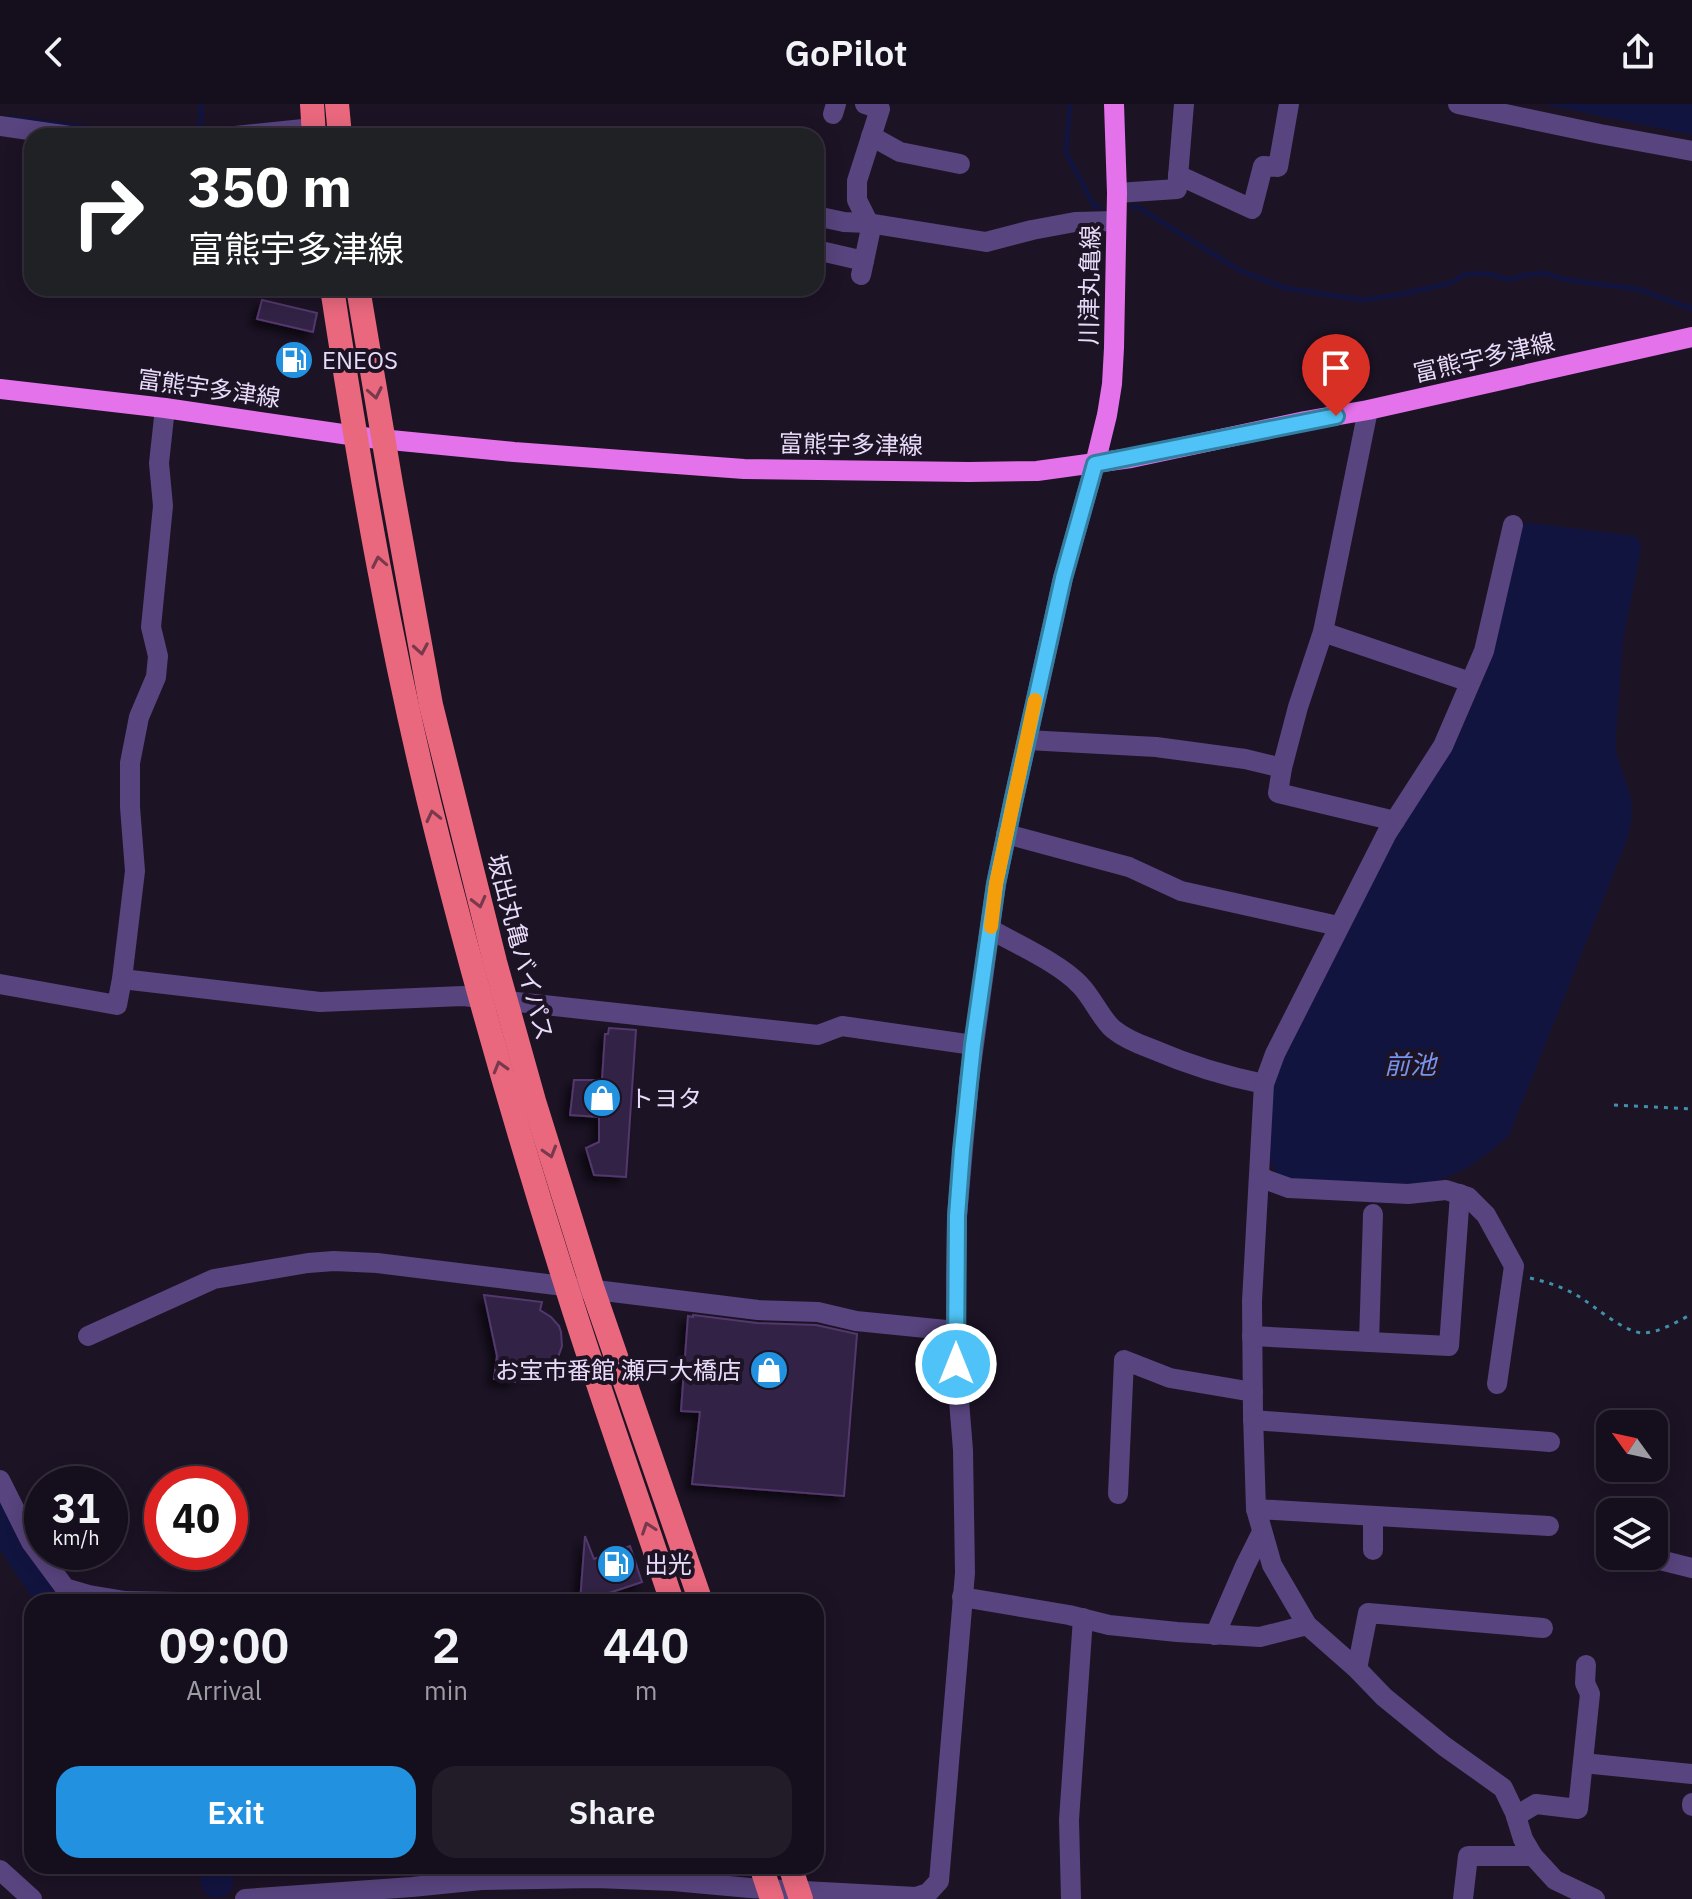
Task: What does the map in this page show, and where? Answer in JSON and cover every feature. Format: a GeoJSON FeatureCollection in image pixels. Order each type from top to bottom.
{"type":"FeatureCollection","features":[{"type":"Feature","properties":{"kind":"highway"},"geometry":{"type":"LineString","coordinates":[[337,104],[343,128]]}},
{"type":"Feature","properties":{"kind":"highway"},"geometry":{"type":"LineString","coordinates":[[333,296],[364,489],[407,706],[437,836],[480,998],[566,1286],[669,1594]]}},
{"type":"Feature","properties":{"kind":"highway","name":"坂出丸亀バイパス"},"geometry":{"type":"LineString","coordinates":[[359,296],[431,705],[505,1001],[593,1290],[698,1594]]}},
{"type":"Feature","properties":{"kind":"highway"},"geometry":{"type":"LineString","coordinates":[[793,1874],[800,1895]]}},
{"type":"Feature","properties":{"kind":"main road","name":"川津丸亀線"},"geometry":{"type":"LineString","coordinates":[[1095,464],[1112,384],[1117,193],[1114,104]]}},
{"type":"Feature","properties":{"kind":"main road","name":"富熊宇多津線"},"geometry":{"type":"LineString","coordinates":[[0,389],[165,408],[384,439],[514,452],[744,469],[1037,471],[1095,464],[1368,410],[1692,337]]}},
{"type":"Feature","properties":{"kind":"street"},"geometry":{"type":"LineString","coordinates":[[825,252],[863,268],[871,228],[857,200],[857,181],[880,109],[865,104]]}},
{"type":"Feature","properties":{"kind":"street"},"geometry":{"type":"LineString","coordinates":[[1117,193],[1177,189],[1184,104]]}},
{"type":"Feature","properties":{"kind":"street"},"geometry":{"type":"LineString","coordinates":[[1178,175],[1252,209],[1263,166],[1278,167],[1289,104]]}},
{"type":"Feature","properties":{"kind":"street"},"geometry":{"type":"LineString","coordinates":[[1458,104],[1692,151]]}},
{"type":"Feature","properties":{"kind":"street"},"geometry":{"type":"LineString","coordinates":[[283,128],[313,123]]}},
{"type":"Feature","properties":{"kind":"street"},"geometry":{"type":"LineString","coordinates":[[0,126],[24,129]]}},
{"type":"Feature","properties":{"kind":"street"},"geometry":{"type":"LineString","coordinates":[[871,136],[900,152],[960,164]]}},
{"type":"Feature","properties":{"kind":"street"},"geometry":{"type":"LineString","coordinates":[[824,218],[986,242],[1075,222],[1115,221]]}},
{"type":"Feature","properties":{"kind":"street"},"geometry":{"type":"LineString","coordinates":[[0,984],[117,1005],[135,871],[130,763],[139,717],[156,677],[158,656],[151,627],[163,506],[159,463],[165,408]]}},
{"type":"Feature","properties":{"kind":"street"},"geometry":{"type":"LineString","coordinates":[[1368,410],[1323,632],[1298,707],[1278,793],[1395,821]]}},
{"type":"Feature","properties":{"kind":"street"},"geometry":{"type":"LineString","coordinates":[[245,1899],[413,1893],[481,1880],[596,1878],[767,1885],[800,1895],[932,1895],[939,1881],[965,1573],[963,1450],[956,1364],[957,1216],[973,1045],[1006,834],[1063,578],[1095,464]]}},
{"type":"Feature","properties":{"kind":"street"},"geometry":{"type":"LineString","coordinates":[[1513,525],[1484,651],[1443,746],[1395,821],[1338,926],[1275,1054],[1264,1084],[1252,1301],[1256,1509],[1272,1565],[1307,1625],[1384,1697],[1503,1788],[1533,1856],[1555,1880],[1595,1899]]}},
{"type":"Feature","properties":{"kind":"street"},"geometry":{"type":"LineString","coordinates":[[1323,632],[1470,682]]}},
{"type":"Feature","properties":{"kind":"street"},"geometry":{"type":"LineString","coordinates":[[1027,740],[1156,747],[1245,759],[1282,768]]}},
{"type":"Feature","properties":{"kind":"street"},"geometry":{"type":"LineString","coordinates":[[1006,834],[1129,867],[1181,891],[1338,926]]}},
{"type":"Feature","properties":{"kind":"street"},"geometry":{"type":"LineString","coordinates":[[990,929],[1048,961],[1079,983],[1110,1028],[1131,1041],[1220,1075],[1264,1084]]}},
{"type":"Feature","properties":{"kind":"street"},"geometry":{"type":"LineString","coordinates":[[122,979],[320,1002],[463,996],[818,1035],[842,1026],[973,1045]]}},
{"type":"Feature","properties":{"kind":"street"},"geometry":{"type":"LineString","coordinates":[[1259,1177],[1289,1188],[1408,1194],[1446,1190],[1468,1197],[1486,1215],[1514,1266],[1497,1384]]}},
{"type":"Feature","properties":{"kind":"street"},"geometry":{"type":"LineString","coordinates":[[1252,1336],[1449,1346],[1460,1194]]}},
{"type":"Feature","properties":{"kind":"street"},"geometry":{"type":"LineString","coordinates":[[1369,1342],[1373,1214]]}},
{"type":"Feature","properties":{"kind":"street"},"geometry":{"type":"LineString","coordinates":[[88,1336],[214,1279],[334,1261],[377,1263],[758,1310],[818,1312],[856,1321],[956,1331]]}},
{"type":"Feature","properties":{"kind":"street"},"geometry":{"type":"LineString","coordinates":[[1118,1494],[1124,1360],[1170,1378],[1253,1392]]}},
{"type":"Feature","properties":{"kind":"street"},"geometry":{"type":"LineString","coordinates":[[1253,1420],[1550,1442]]}},
{"type":"Feature","properties":{"kind":"street"},"geometry":{"type":"LineString","coordinates":[[1,1485],[31,1542],[65,1588],[86,1594]]}},
{"type":"Feature","properties":{"kind":"street"},"geometry":{"type":"LineString","coordinates":[[1256,1509],[1549,1526]]}},
{"type":"Feature","properties":{"kind":"street"},"geometry":{"type":"LineString","coordinates":[[1373,1516],[1373,1550]]}},
{"type":"Feature","properties":{"kind":"street"},"geometry":{"type":"LineString","coordinates":[[1215,1635],[1262,1532]]}},
{"type":"Feature","properties":{"kind":"street"},"geometry":{"type":"LineString","coordinates":[[1668,1562],[1692,1568]]}},
{"type":"Feature","properties":{"kind":"street"},"geometry":{"type":"LineString","coordinates":[[962,1597],[1109,1625],[1215,1635],[1260,1637],[1307,1625]]}},
{"type":"Feature","properties":{"kind":"street"},"geometry":{"type":"LineString","coordinates":[[1357,1669],[1368,1613],[1543,1628]]}},
{"type":"Feature","properties":{"kind":"street"},"geometry":{"type":"LineString","coordinates":[[1071,1899],[1069,1820],[1083,1618]]}},
{"type":"Feature","properties":{"kind":"street"},"geometry":{"type":"LineString","coordinates":[[1516,1816],[1536,1804],[1578,1809],[1590,1694],[1585,1683],[1586,1665]]}},
{"type":"Feature","properties":{"kind":"street"},"geometry":{"type":"LineString","coordinates":[[1583,1763],[1692,1774]]}},
{"type":"Feature","properties":{"kind":"street"},"geometry":{"type":"LineString","coordinates":[[1463,1899],[1468,1856],[1533,1856]]}},
{"type":"Feature","properties":{"kind":"street"},"geometry":{"type":"LineString","coordinates":[[0,1870],[32,1899]]}},
{"type":"Feature","properties":{"kind":"path"},"geometry":{"type":"LineString","coordinates":[[1614,1105],[1692,1109]]}},
{"type":"Feature","properties":{"kind":"path"},"geometry":{"type":"LineString","coordinates":[[1514,1266],[1527,1277],[1576,1295],[1635,1331],[1647,1333],[1692,1314]]}},
{"type":"Feature","properties":{"kind":"water"},"geometry":{"type":"Polygon","coordinates":[[[1543,104],[1692,104],[1692,135],[1543,104]]]}},
{"type":"Feature","properties":{"kind":"water","name":"前池"},"geometry":{"type":"Polygon","coordinates":[[[1523,524],[1635,536],[1640,542],[1623,640],[1616,735],[1616,752],[1631,798],[1628,837],[1509,1135],[1469,1166],[1447,1177],[1422,1184],[1289,1180],[1277,1173],[1270,1161],[1270,1094],[1276,1074],[1374,876],[1457,739],[1492,658],[1523,524]]]}},
{"type":"Feature","properties":{"kind":"building"},"geometry":{"type":"Polygon","coordinates":[[[262,300],[317,313],[313,332],[257,319],[262,300]]]}},
{"type":"Feature","properties":{"kind":"building","name":"トヨタ"},"geometry":{"type":"Polygon","coordinates":[[[609,1028],[636,1030],[626,1177],[594,1175],[586,1148],[599,1142],[599,1117],[570,1115],[574,1080],[602,1080],[605,1034],[608,1034],[609,1028]]]}},
{"type":"Feature","properties":{"kind":"building"},"geometry":{"type":"Polygon","coordinates":[[[484,1295],[542,1302],[540,1310],[551,1317],[561,1332],[562,1346],[557,1360],[539,1372],[517,1372],[515,1382],[494,1379],[497,1356],[484,1295]]]}},
{"type":"Feature","properties":{"kind":"building","name":"お宝市番館 瀬戸大橋店"},"geometry":{"type":"Polygon","coordinates":[[[688,1316],[757,1323],[816,1325],[857,1334],[844,1496],[692,1484],[700,1412],[681,1411],[688,1316]]]}},
{"type":"Feature","properties":{"kind":"building"},"geometry":{"type":"Polygon","coordinates":[[[585,1536],[594,1559],[630,1546],[642,1582],[606,1594],[581,1594],[585,1536]]]}},
{"type":"Feature","properties":{"kind":"waterway"},"geometry":{"type":"LineString","coordinates":[[196,128],[201,123],[201,104]]}},
{"type":"Feature","properties":{"kind":"waterway"},"geometry":{"type":"LineString","coordinates":[[1070,104],[1066,153],[1095,207],[1100,207]]}},
{"type":"Feature","properties":{"kind":"waterway"},"geometry":{"type":"LineString","coordinates":[[11,118],[90,128]]}},
{"type":"Feature","properties":{"kind":"waterway"},"geometry":{"type":"LineString","coordinates":[[1132,207],[1138,207],[1239,270],[1285,288],[1363,300],[1451,283],[1465,274],[1489,274],[1509,280],[1543,273],[1568,280],[1638,289],[1692,309]]}},
{"type":"Feature","properties":{"kind":"waterway"},"geometry":{"type":"LineString","coordinates":[[0,1515],[19,1550],[49,1594]]}},
{"type":"Feature","properties":{"kind":"waterway"},"geometry":{"type":"LineString","coordinates":[[216,1874],[217,1882]]}},
{"type":"Feature","properties":{"kind":"slow traffic"},"geometry":{"type":"LineString","coordinates":[[991,927],[996,884],[1035,700]]}},
{"type":"Feature","properties":{"kind":"place","name":"ENEOS"},"geometry":{"type":"Point","coordinates":[294,360]}},
{"type":"Feature","properties":{"kind":"place","name":"トヨタ"},"geometry":{"type":"Point","coordinates":[602,1098]}},
{"type":"Feature","properties":{"kind":"place","name":"お宝市番館 瀬戸大橋店"},"geometry":{"type":"Point","coordinates":[769,1370]}},
{"type":"Feature","properties":{"kind":"place","name":"出光"},"geometry":{"type":"Point","coordinates":[616,1564]}},
{"type":"Feature","properties":{"kind":"route"},"geometry":{"type":"LineString","coordinates":[[956,1364],[957,1216],[962,1150],[973,1045],[996,884],[1063,578],[1095,464],[1336,416]]}}]}
